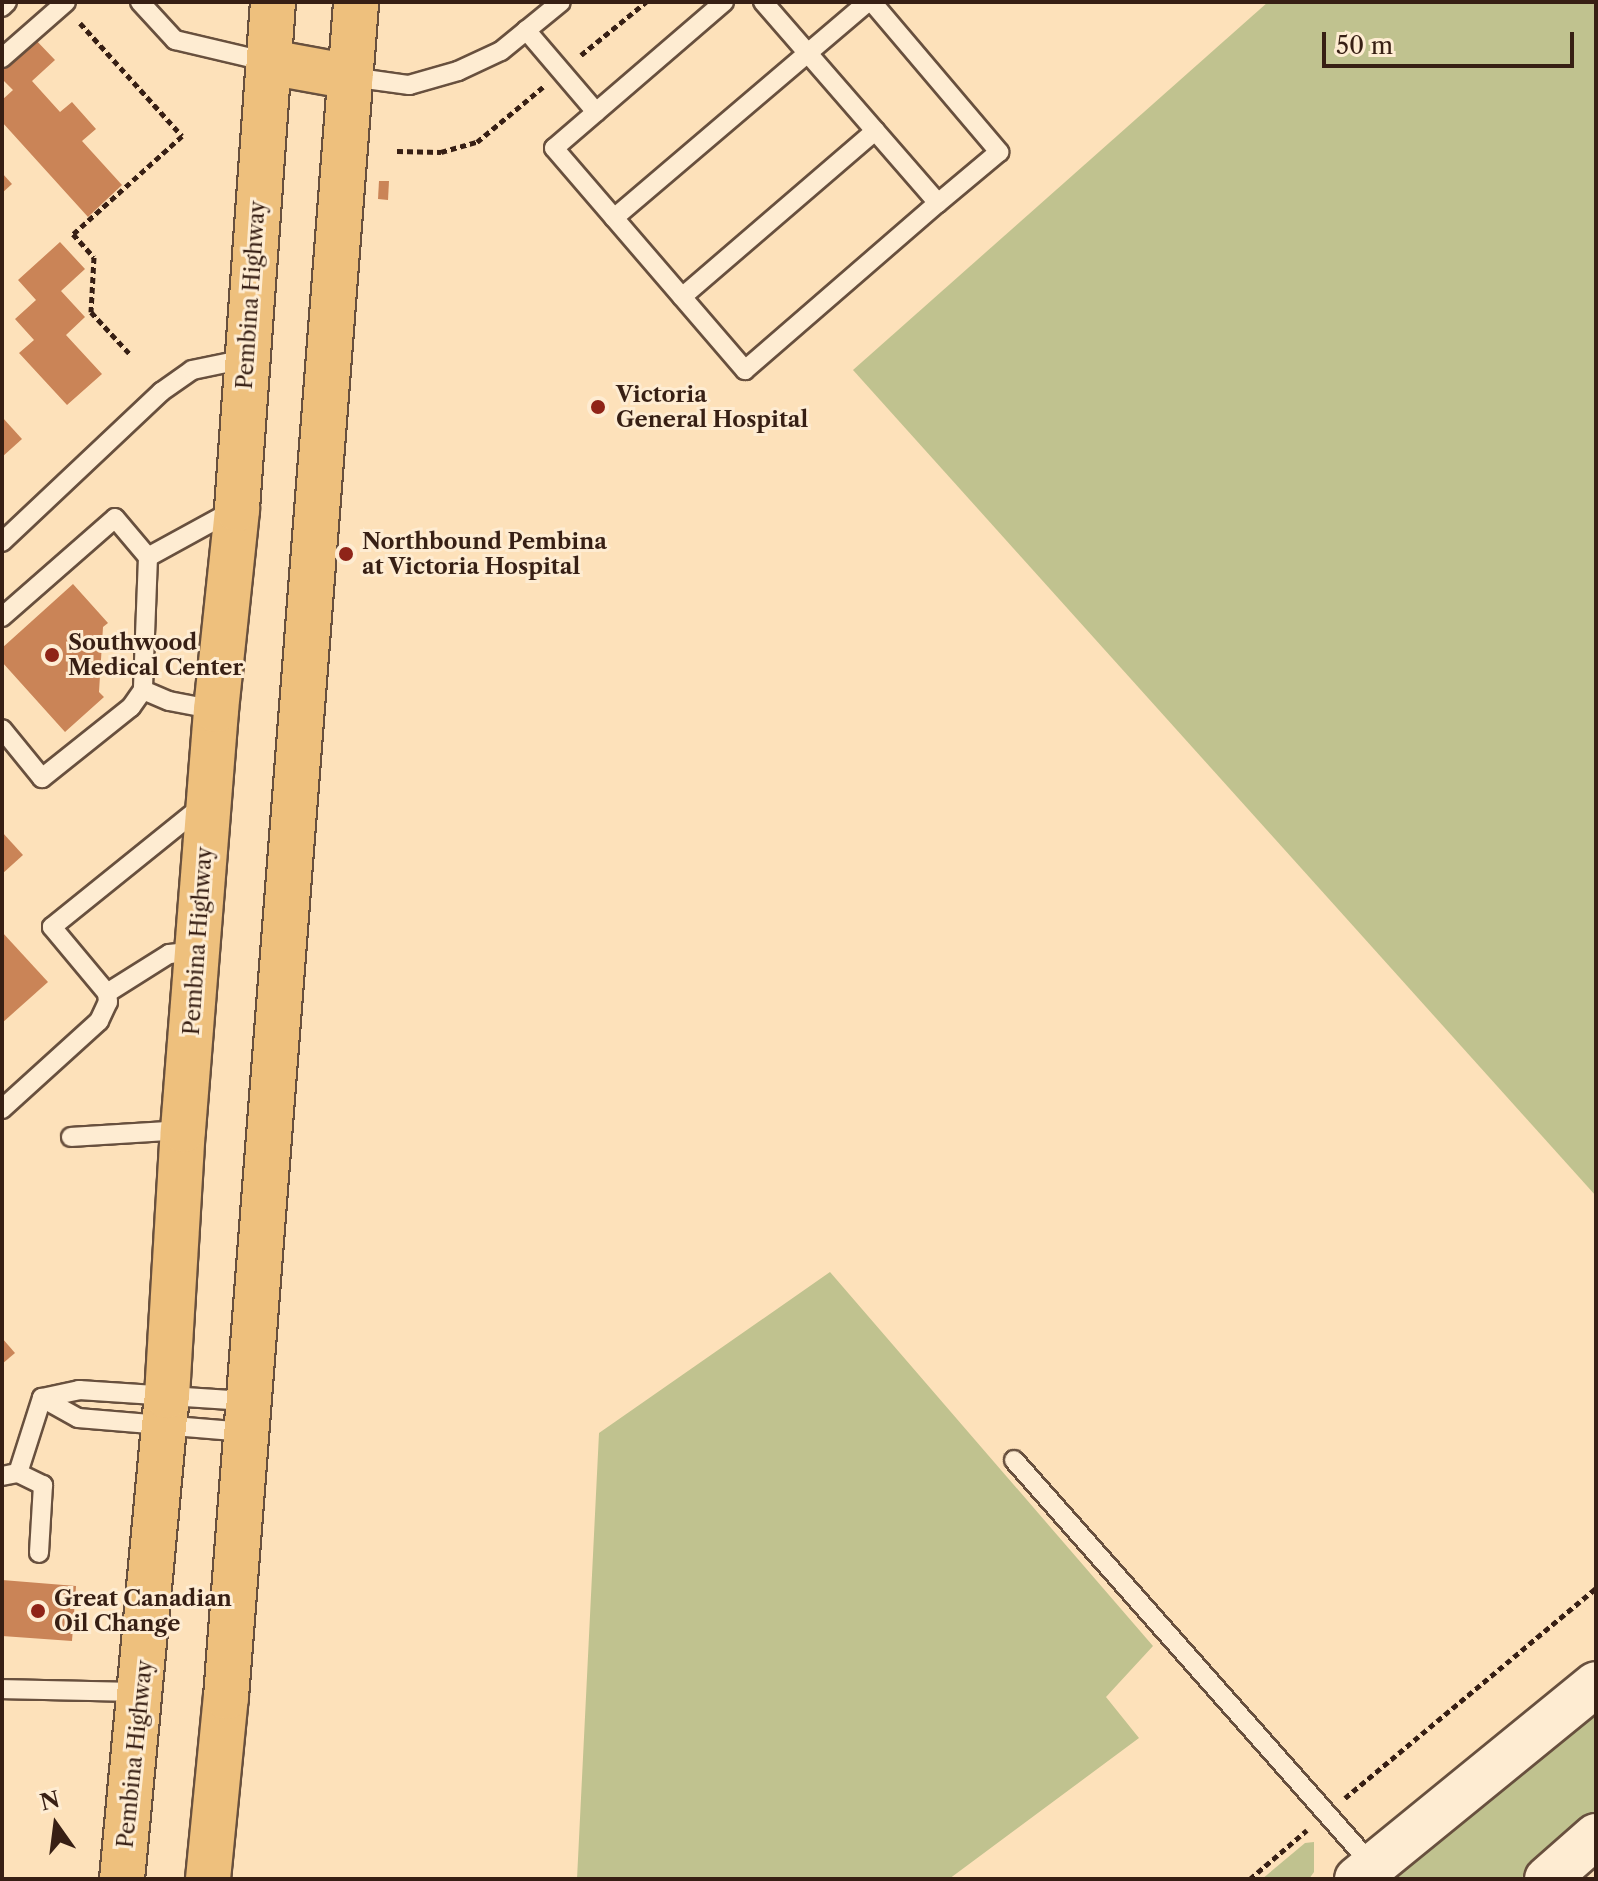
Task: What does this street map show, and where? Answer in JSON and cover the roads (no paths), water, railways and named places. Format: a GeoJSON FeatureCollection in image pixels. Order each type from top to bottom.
{"type":"FeatureCollection","features":[{"type":"Feature","properties":{"kind":"main road","name":"Pembina Highway"},"geometry":{"type":"LineString","coordinates":[[122,1879],[142,1692],[166,1410],[183,1130],[216,710],[237,509],[245,359],[273,2]]}},
{"type":"Feature","properties":{"kind":"main road"},"geometry":{"type":"LineString","coordinates":[[208,1879],[226,1697],[356,2]]}},
{"type":"Feature","properties":{"kind":"main road"},"geometry":{"type":"LineString","coordinates":[[269,62],[351,77]]}},
{"type":"Feature","properties":{"kind":"main road"},"geometry":{"type":"LineString","coordinates":[[1365,1872],[1596,1684]]}},
{"type":"Feature","properties":{"kind":"main road"},"geometry":{"type":"LineString","coordinates":[[1547,1879],[1596,1836]]}},
{"type":"Feature","properties":{"kind":"lane"},"geometry":{"type":"LineString","coordinates":[[2,7],[7,2]]}},
{"type":"Feature","properties":{"kind":"lane"},"geometry":{"type":"LineString","coordinates":[[140,2],[175,40],[269,62]]}},
{"type":"Feature","properties":{"kind":"lane"},"geometry":{"type":"LineString","coordinates":[[351,77],[409,85],[458,71],[501,51],[561,2]]}},
{"type":"Feature","properties":{"kind":"lane"},"geometry":{"type":"LineString","coordinates":[[614,218],[870,2],[999,152],[745,370],[614,218],[554,148],[724,2]]}},
{"type":"Feature","properties":{"kind":"lane"},"geometry":{"type":"LineString","coordinates":[[763,2],[938,203]]}},
{"type":"Feature","properties":{"kind":"lane"},"geometry":{"type":"LineString","coordinates":[[2,58],[65,3]]}},
{"type":"Feature","properties":{"kind":"lane"},"geometry":{"type":"LineString","coordinates":[[526,30],[596,112]]}},
{"type":"Feature","properties":{"kind":"lane"},"geometry":{"type":"LineString","coordinates":[[682,297],[875,131]]}},
{"type":"Feature","properties":{"kind":"lane"},"geometry":{"type":"LineString","coordinates":[[2,542],[161,392],[192,370],[245,359]]}},
{"type":"Feature","properties":{"kind":"lane"},"geometry":{"type":"LineString","coordinates":[[148,557],[237,509]]}},
{"type":"Feature","properties":{"kind":"lane"},"geometry":{"type":"LineString","coordinates":[[2,617],[115,518],[148,557],[143,690],[131,707],[42,778],[2,729]]}},
{"type":"Feature","properties":{"kind":"lane"},"geometry":{"type":"LineString","coordinates":[[143,690],[169,701],[216,710]]}},
{"type":"Feature","properties":{"kind":"lane"},"geometry":{"type":"LineString","coordinates":[[2,1109],[99,1021],[108,1002],[107,993],[52,927],[209,801]]}},
{"type":"Feature","properties":{"kind":"lane"},"geometry":{"type":"LineString","coordinates":[[107,993],[169,954],[198,951]]}},
{"type":"Feature","properties":{"kind":"lane"},"geometry":{"type":"LineString","coordinates":[[71,1137],[183,1130]]}},
{"type":"Feature","properties":{"kind":"lane"},"geometry":{"type":"LineString","coordinates":[[42,1398],[79,1390],[166,1410],[246,1416]]}},
{"type":"Feature","properties":{"kind":"lane"},"geometry":{"type":"LineString","coordinates":[[42,1398],[78,1418],[166,1410],[246,1416]]}},
{"type":"Feature","properties":{"kind":"lane"},"geometry":{"type":"LineString","coordinates":[[39,1553],[43,1485],[10,1474],[42,1398]]}},
{"type":"Feature","properties":{"kind":"lane"},"geometry":{"type":"LineString","coordinates":[[1014,1460],[1325,1815],[1365,1872]]}},
{"type":"Feature","properties":{"kind":"lane"},"geometry":{"type":"LineString","coordinates":[[2,1689],[142,1692]]}},
{"type":"Feature","properties":{"kind":"place","name":"Victoria General Hospital"},"geometry":{"type":"Point","coordinates":[598,407]}},
{"type":"Feature","properties":{"kind":"place","name":"Northbound Pembina at Victoria Hospital"},"geometry":{"type":"Point","coordinates":[346,554]}},
{"type":"Feature","properties":{"kind":"place","name":"Southwood Medical Center"},"geometry":{"type":"Point","coordinates":[52,655]}},
{"type":"Feature","properties":{"kind":"place","name":"Great Canadian Oil Change"},"geometry":{"type":"Point","coordinates":[38,1611]}}]}
